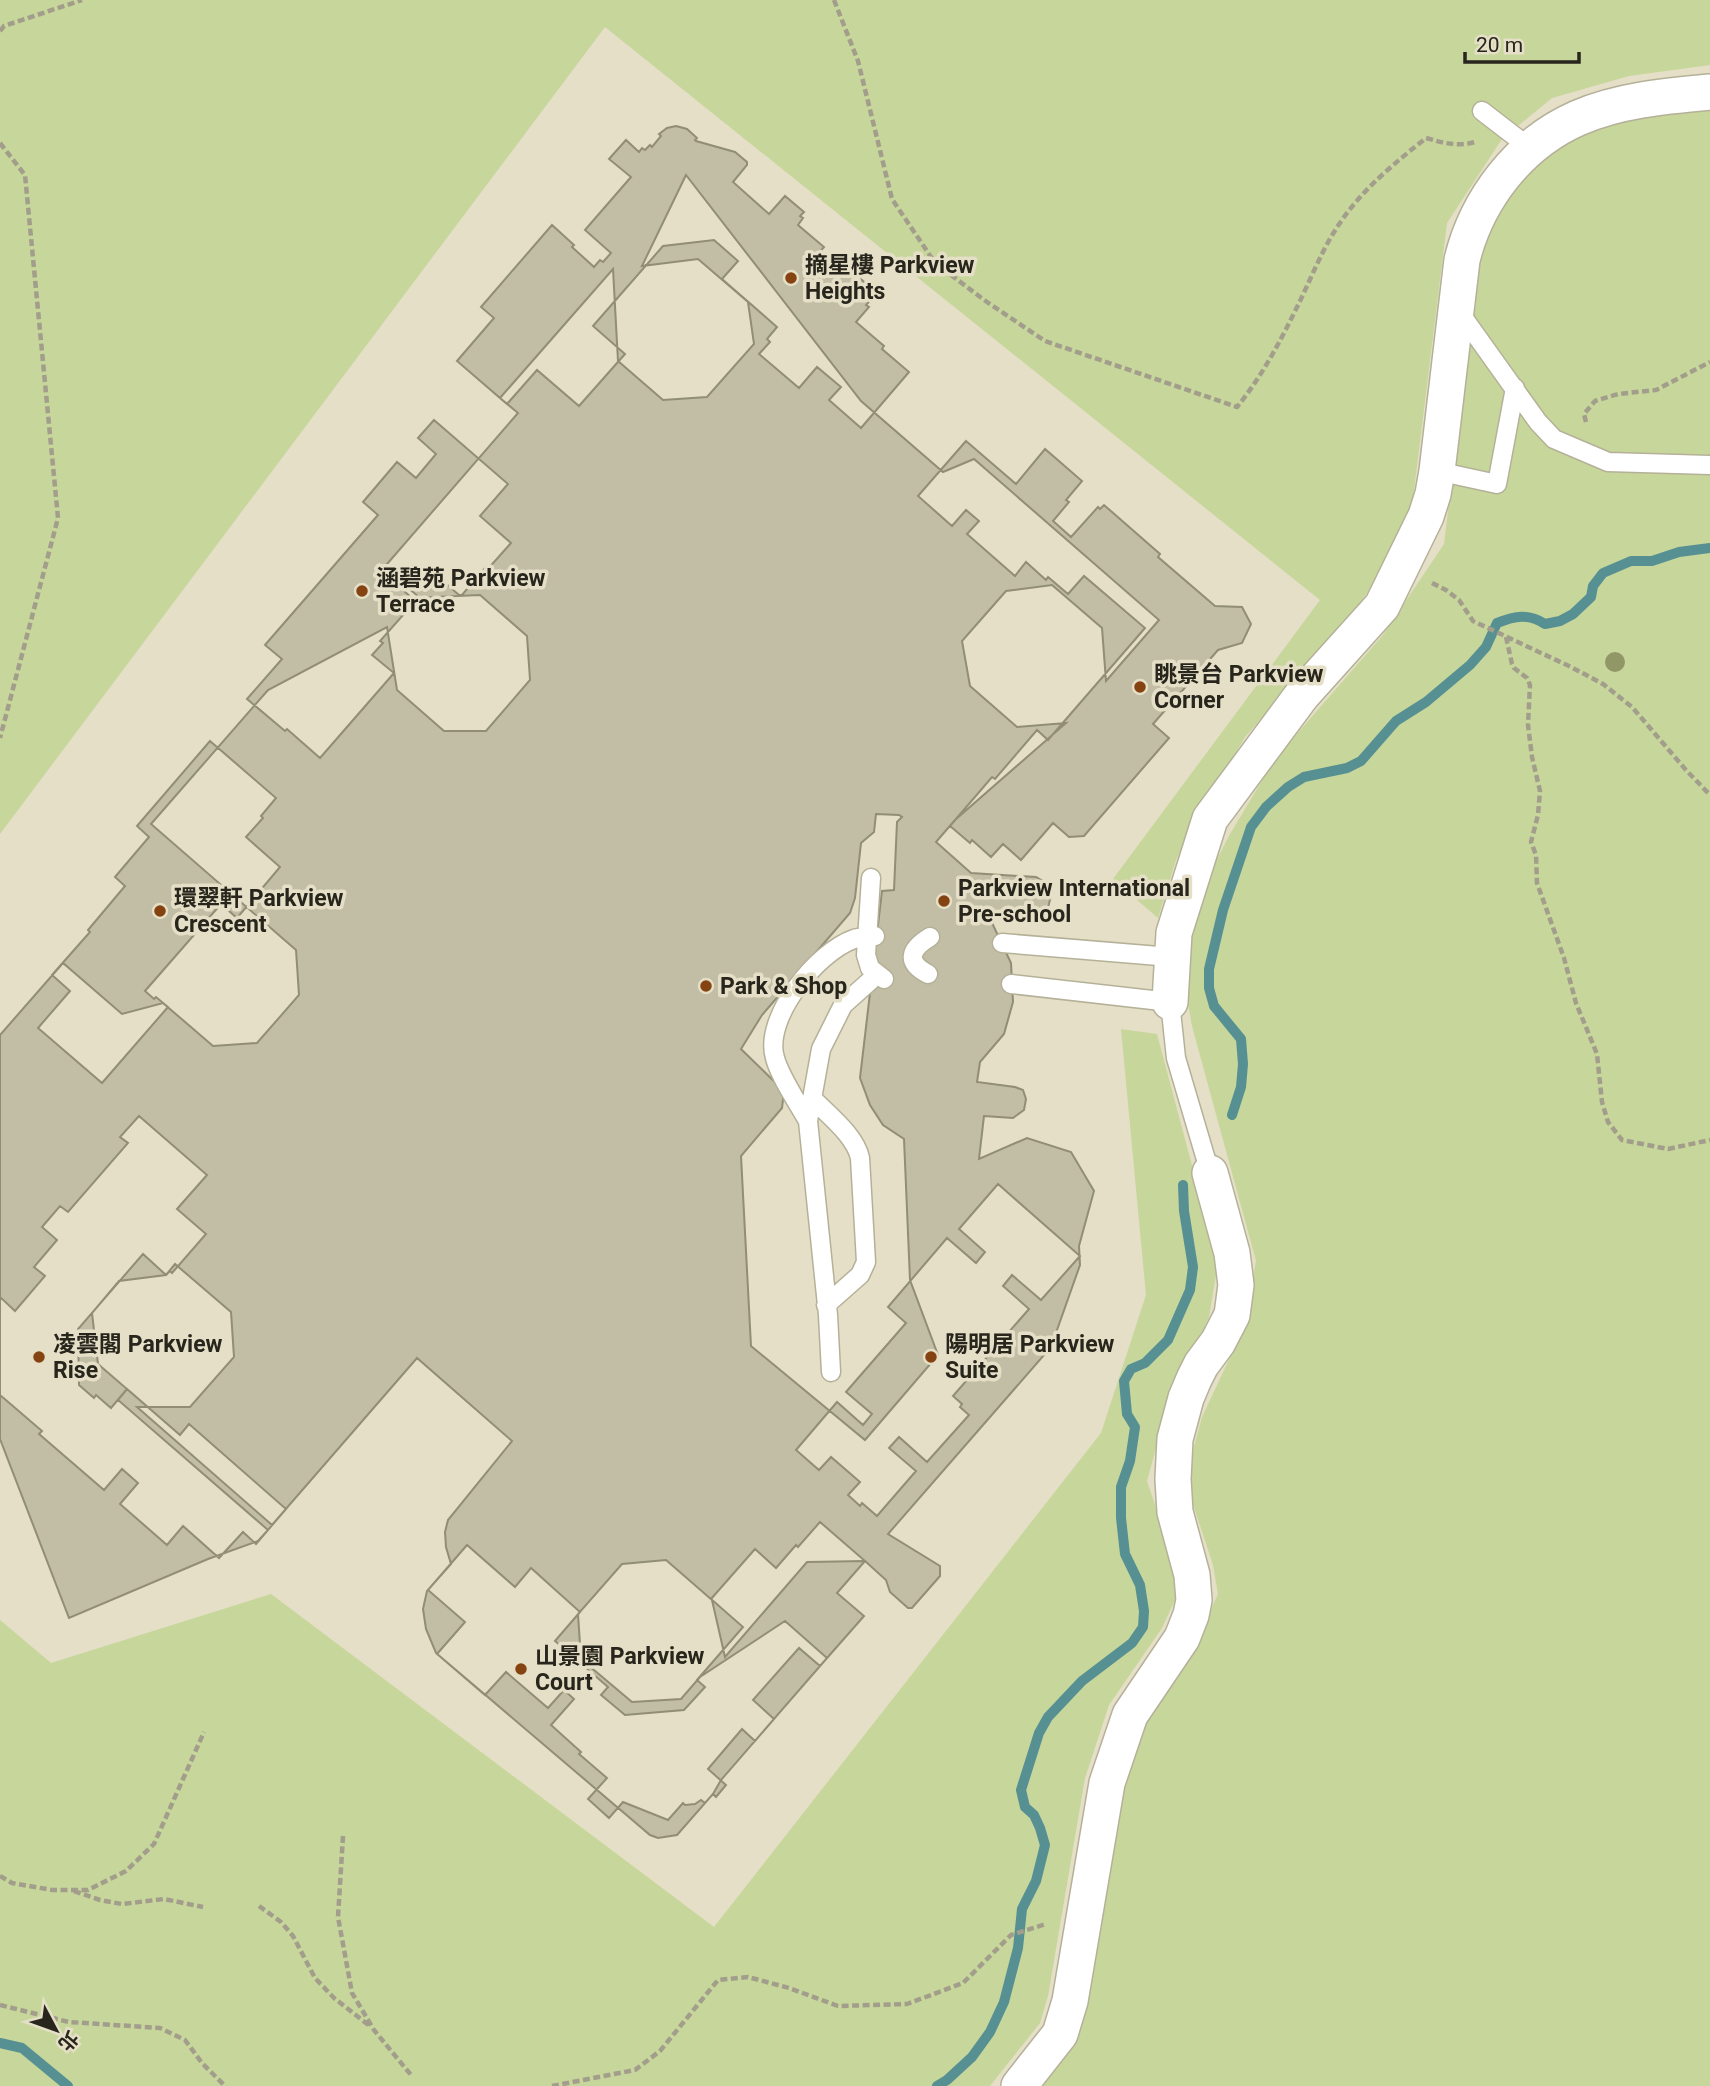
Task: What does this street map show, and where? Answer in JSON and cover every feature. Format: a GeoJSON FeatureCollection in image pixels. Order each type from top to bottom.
{"type":"FeatureCollection","features":[{"type":"Feature","properties":{"kind":"street"},"geometry":{"type":"LineString","coordinates":[[1170,1002],[1174,933],[1210,819],[1302,695],[1382,606],[1426,516],[1437,471],[1462,260],[1471,230],[1493,189],[1509,168],[1530,148],[1579,117],[1613,106],[1659,97],[1710,92]]}},
{"type":"Feature","properties":{"kind":"street"},"geometry":{"type":"LineString","coordinates":[[1019,2086],[1060,2034],[1070,2001],[1107,1783],[1130,1714],[1182,1639],[1194,1601],[1192,1575],[1173,1494],[1175,1439],[1194,1379],[1218,1342],[1231,1315],[1236,1285],[1232,1253],[1210,1173]]}},
{"type":"Feature","properties":{"kind":"lane"},"geometry":{"type":"LineString","coordinates":[[1482,111],[1530,148]]}},
{"type":"Feature","properties":{"kind":"lane"},"geometry":{"type":"LineString","coordinates":[[1456,308],[1538,422],[1555,439],[1608,462],[1710,465]]}},
{"type":"Feature","properties":{"kind":"lane"},"geometry":{"type":"LineString","coordinates":[[1437,471],[1497,484],[1515,388]]}},
{"type":"Feature","properties":{"kind":"lane"},"geometry":{"type":"LineString","coordinates":[[831,1372],[808,1121],[821,1049],[843,1005],[878,979],[870,968],[866,955],[871,937],[871,878]]}},
{"type":"Feature","properties":{"kind":"lane"},"geometry":{"type":"LineString","coordinates":[[808,1121],[774,1057],[774,1032],[787,1003],[819,960],[854,939],[871,937]]}},
{"type":"Feature","properties":{"kind":"lane"},"geometry":{"type":"LineString","coordinates":[[928,974],[915,967],[912,960],[918,944],[930,937]]}},
{"type":"Feature","properties":{"kind":"lane"},"geometry":{"type":"LineString","coordinates":[[1002,943],[1171,957]]}},
{"type":"Feature","properties":{"kind":"lane"},"geometry":{"type":"LineString","coordinates":[[1011,984],[1170,1002],[1176,1058],[1210,1173]]}},
{"type":"Feature","properties":{"kind":"lane"},"geometry":{"type":"LineString","coordinates":[[812,1098],[852,1139],[858,1147],[860,1158],[866,1262],[860,1275],[826,1305]]}},
{"type":"Feature","properties":{"kind":"path"},"geometry":{"type":"LineString","coordinates":[[0,31],[4,26],[82,0]]}},
{"type":"Feature","properties":{"kind":"path"},"geometry":{"type":"LineString","coordinates":[[834,0],[858,61],[892,199],[936,263],[1045,341],[1237,407],[1259,378],[1282,338],[1331,238],[1355,203],[1395,163],[1426,138],[1462,145],[1479,141]]}},
{"type":"Feature","properties":{"kind":"path"},"geometry":{"type":"LineString","coordinates":[[0,143],[25,175],[58,518],[0,738]]}},
{"type":"Feature","properties":{"kind":"path"},"geometry":{"type":"LineString","coordinates":[[1608,462],[1587,429],[1584,414],[1595,401],[1618,394],[1656,390],[1710,362]]}},
{"type":"Feature","properties":{"kind":"path"},"geometry":{"type":"LineString","coordinates":[[1459,600],[1473,621],[1592,678],[1632,706],[1686,771],[1710,795]]}},
{"type":"Feature","properties":{"kind":"path"},"geometry":{"type":"LineString","coordinates":[[1506,637],[1512,664],[1527,678],[1530,685],[1528,724],[1540,791],[1538,815],[1531,842],[1536,855],[1537,883],[1564,958],[1576,1003],[1597,1054],[1602,1102],[1608,1122],[1622,1140],[1668,1149],[1710,1140]]}},
{"type":"Feature","properties":{"kind":"path"},"geometry":{"type":"LineString","coordinates":[[0,1876],[12,1883],[52,1890],[88,1890],[126,1871],[154,1844],[204,1732]]}},
{"type":"Feature","properties":{"kind":"path"},"geometry":{"type":"LineString","coordinates":[[343,1836],[338,1917],[352,1993],[374,2030],[411,2076]]}},
{"type":"Feature","properties":{"kind":"path"},"geometry":{"type":"LineString","coordinates":[[70,1890],[122,1904],[164,1899],[203,1908]]}},
{"type":"Feature","properties":{"kind":"path"},"geometry":{"type":"LineString","coordinates":[[259,1906],[281,1922],[293,1936],[314,1978],[374,2030]]}},
{"type":"Feature","properties":{"kind":"path"},"geometry":{"type":"LineString","coordinates":[[552,2086],[635,2070],[660,2051],[718,1980],[748,1977],[789,1988],[838,2006],[907,2004],[963,1983],[1011,1935],[1045,1924]]}},
{"type":"Feature","properties":{"kind":"path"},"geometry":{"type":"LineString","coordinates":[[0,2005],[69,2022],[160,2028],[185,2040],[202,2063],[225,2086]]}},
{"type":"Feature","properties":{"kind":"green space"},"geometry":{"type":"Polygon","coordinates":[[[0,0],[1710,0],[1710,65],[1629,76],[1552,98],[1502,139],[1447,223],[1409,531],[1353,613],[1245,737],[1198,816],[1176,860],[1158,918],[1113,879],[1320,600],[605,27],[0,834],[0,0]]]}},
{"type":"Feature","properties":{"kind":"green space"},"geometry":{"type":"Polygon","coordinates":[[[1710,102],[1710,2086],[1037,2086],[1120,1787],[1142,1721],[1194,1645],[1218,1594],[1213,1565],[1185,1480],[1202,1417],[1244,1328],[1256,1261],[1192,1026],[1184,981],[1193,926],[1210,873],[1275,759],[1383,635],[1444,544],[1482,236],[1529,164],[1570,132],[1710,102]]]}},
{"type":"Feature","properties":{"kind":"green space"},"geometry":{"type":"Polygon","coordinates":[[[1121,1029],[1157,1034],[1218,1263],[1209,1317],[1168,1404],[1147,1481],[1178,1573],[1180,1589],[1162,1628],[1109,1705],[1085,1778],[1048,1996],[1040,2023],[990,2086],[0,2086],[0,1620],[51,1663],[271,1594],[714,1927],[1101,1433],[1146,1295],[1121,1029]]]}},
{"type":"Feature","properties":{"kind":"building","name":"摘星樓 Parkview Heights"},"geometry":{"type":"Polygon","coordinates":[[[676,126],[687,129],[697,138],[696,141],[735,152],[747,162],[733,182],[769,214],[785,196],[804,212],[798,225],[824,247],[810,263],[826,277],[840,261],[877,293],[856,322],[909,372],[861,428],[829,400],[841,387],[817,367],[799,388],[759,354],[770,342],[767,339],[777,327],[722,279],[738,261],[714,240],[663,246],[593,326],[625,354],[579,406],[537,370],[507,404],[457,361],[494,318],[481,307],[552,225],[594,267],[600,260],[603,262],[611,253],[585,230],[631,177],[609,159],[626,140],[639,152],[642,148],[645,150],[650,145],[652,147],[661,136],[659,134],[667,128],[676,126]]]}},
{"type":"Feature","properties":{"kind":"building"},"geometry":{"type":"Polygon","coordinates":[[[686,175],[861,401],[943,472],[974,459],[1159,620],[1106,681],[1102,628],[1052,585],[1006,591],[962,641],[970,686],[1017,727],[1066,723],[955,820],[936,842],[971,873],[1036,877],[1046,883],[1051,895],[1048,908],[1033,916],[993,915],[993,925],[1011,963],[1013,1002],[1004,1034],[980,1062],[977,1082],[1015,1087],[1023,1090],[1026,1099],[1024,1110],[1013,1118],[984,1116],[979,1159],[1027,1138],[1071,1152],[1094,1191],[1079,1246],[1080,1265],[1051,1347],[888,1534],[940,1566],[940,1576],[912,1608],[908,1608],[890,1592],[886,1580],[865,1561],[807,1562],[725,1657],[712,1600],[666,1560],[622,1564],[578,1614],[581,1659],[632,1702],[681,1699],[700,1677],[785,1621],[827,1658],[677,1835],[658,1838],[650,1835],[436,1653],[426,1629],[423,1609],[427,1591],[451,1564],[446,1547],[445,1532],[448,1520],[512,1441],[417,1358],[272,1525],[137,1407],[190,1407],[234,1357],[231,1312],[175,1264],[166,1275],[119,1281],[92,1313],[98,1364],[127,1389],[118,1400],[268,1530],[258,1541],[208,1559],[69,1618],[0,1439],[0,1035],[63,963],[122,1014],[163,1003],[213,1046],[257,1043],[299,995],[296,950],[151,824],[268,690],[387,627],[397,690],[444,731],[486,731],[530,680],[527,636],[480,595],[412,598],[381,571],[518,413],[500,398],[613,269],[618,361],[663,400],[707,397],[754,344],[748,302],[698,259],[642,266],[686,175]],[[876,814],[874,832],[861,843],[855,898],[850,913],[762,1015],[741,1049],[784,1091],[782,1108],[741,1156],[751,1346],[865,1440],[938,1355],[910,1280],[904,1139],[883,1125],[870,1105],[860,1078],[882,891],[894,890],[897,822],[902,817],[876,814]]]}},
{"type":"Feature","properties":{"kind":"building","name":"涵碧苑 Parkview Terrace"},"geometry":{"type":"Polygon","coordinates":[[[434,420],[508,484],[480,516],[511,543],[462,595],[427,567],[408,588],[419,597],[380,641],[383,643],[372,655],[394,673],[320,758],[247,699],[282,659],[265,645],[378,515],[363,502],[397,462],[416,478],[436,454],[418,438],[434,420]]]}},
{"type":"Feature","properties":{"kind":"building","name":"眺景台 Parkview Corner"},"geometry":{"type":"Polygon","coordinates":[[[966,441],[1016,484],[1045,449],[1082,481],[1053,521],[1071,537],[1098,507],[1100,509],[1104,505],[1160,554],[1158,557],[1215,606],[1242,607],[1251,624],[1242,643],[1218,650],[1153,724],[1169,738],[1084,836],[1069,837],[1053,823],[1021,860],[1003,844],[991,857],[972,840],[970,843],[950,826],[1037,730],[1048,740],[1145,628],[1084,576],[1068,594],[1048,577],[1046,580],[1026,562],[1015,576],[967,534],[979,521],[966,510],[952,526],[918,496],[966,441]]]}},
{"type":"Feature","properties":{"kind":"building","name":"環翠軒 Parkview Crescent"},"geometry":{"type":"Polygon","coordinates":[[[210,741],[276,798],[246,837],[280,867],[237,918],[221,904],[145,991],[168,1007],[102,1083],[38,1028],[70,991],[52,975],[90,932],[88,930],[125,886],[115,877],[149,837],[137,826],[210,741]]]}},
{"type":"Feature","properties":{"kind":"building","name":"凌雲閣 Parkview Rise"},"geometry":{"type":"Polygon","coordinates":[[[139,1116],[207,1175],[177,1209],[206,1234],[172,1273],[170,1271],[166,1275],[143,1254],[78,1329],[79,1385],[111,1408],[127,1389],[180,1435],[189,1424],[286,1509],[256,1544],[243,1532],[219,1558],[183,1526],[167,1545],[120,1504],[138,1483],[122,1469],[104,1490],[39,1434],[42,1431],[0,1395],[0,1297],[15,1311],[45,1276],[34,1267],[57,1240],[42,1227],[60,1206],[68,1212],[128,1143],[120,1137],[139,1116]]]}},
{"type":"Feature","properties":{"kind":"building","name":"陽明居 Parkview Suite"},"geometry":{"type":"Polygon","coordinates":[[[998,1184],[1080,1256],[1041,1300],[1012,1275],[1003,1286],[1029,1309],[953,1396],[969,1415],[927,1462],[899,1437],[889,1448],[916,1471],[877,1516],[848,1495],[860,1482],[831,1457],[819,1470],[796,1450],[837,1402],[863,1425],[872,1414],[846,1392],[906,1323],[888,1307],[947,1238],[976,1263],[985,1252],[959,1229],[998,1184]]]}},
{"type":"Feature","properties":{"kind":"building","name":"山景園 Parkview Court"},"geometry":{"type":"Polygon","coordinates":[[[820,1522],[865,1561],[837,1593],[864,1616],[820,1666],[799,1648],[753,1700],[774,1719],[755,1741],[742,1729],[708,1769],[726,1785],[716,1797],[713,1794],[705,1803],[701,1800],[695,1804],[683,1803],[668,1820],[623,1802],[609,1818],[588,1799],[607,1778],[551,1725],[574,1699],[564,1690],[548,1708],[506,1672],[485,1695],[437,1654],[465,1622],[428,1590],[467,1545],[515,1587],[531,1568],[580,1612],[555,1641],[608,1687],[601,1695],[625,1715],[684,1710],[705,1687],[697,1680],[743,1627],[711,1599],[755,1549],[776,1568],[820,1522]]]}},
{"type":"Feature","properties":{"kind":"waterway"},"geometry":{"type":"LineString","coordinates":[[1232,1115],[1241,1087],[1241,1039],[1214,1006],[1209,988],[1209,969],[1223,910],[1251,827],[1266,807],[1304,777],[1347,768],[1361,761],[1396,721],[1426,702],[1470,665],[1486,647],[1497,623],[1521,617],[1533,618],[1545,624],[1560,621],[1573,614],[1591,597],[1593,586],[1603,573],[1631,561],[1652,561],[1679,552],[1710,548]]}},
{"type":"Feature","properties":{"kind":"waterway"},"geometry":{"type":"LineString","coordinates":[[937,2086],[972,2057],[990,2032],[1004,2002],[1018,1948],[1022,1909],[1036,1881],[1045,1845],[1034,1815],[1025,1807],[1021,1790],[1039,1733],[1048,1717],[1082,1681],[1132,1643],[1143,1627],[1144,1611],[1140,1585],[1125,1554],[1121,1518],[1121,1487],[1130,1461],[1135,1427],[1127,1414],[1124,1381],[1131,1369],[1145,1363],[1168,1340],[1190,1290],[1193,1267],[1184,1211],[1183,1185]]}},
{"type":"Feature","properties":{"kind":"waterway"},"geometry":{"type":"LineString","coordinates":[[0,2043],[22,2048],[68,2086]]}},
{"type":"Feature","properties":{"kind":"place","name":"摘星樓 Parkview Heights"},"geometry":{"type":"Point","coordinates":[791,278]}},
{"type":"Feature","properties":{"kind":"place","name":"涵碧苑 Parkview Terrace"},"geometry":{"type":"Point","coordinates":[362,591]}},
{"type":"Feature","properties":{"kind":"place","name":"眺景台 Parkview Corner"},"geometry":{"type":"Point","coordinates":[1140,687]}},
{"type":"Feature","properties":{"kind":"place","name":"Parkview International Pre-school"},"geometry":{"type":"Point","coordinates":[944,901]}},
{"type":"Feature","properties":{"kind":"place","name":"環翠軒 Parkview Crescent"},"geometry":{"type":"Point","coordinates":[160,911]}},
{"type":"Feature","properties":{"kind":"place","name":"Park & Shop"},"geometry":{"type":"Point","coordinates":[706,986]}},
{"type":"Feature","properties":{"kind":"place","name":"凌雲閣 Parkview Rise"},"geometry":{"type":"Point","coordinates":[39,1357]}},
{"type":"Feature","properties":{"kind":"place","name":"陽明居 Parkview Suite"},"geometry":{"type":"Point","coordinates":[931,1357]}},
{"type":"Feature","properties":{"kind":"place","name":"山景園 Parkview Court"},"geometry":{"type":"Point","coordinates":[521,1669]}}]}
